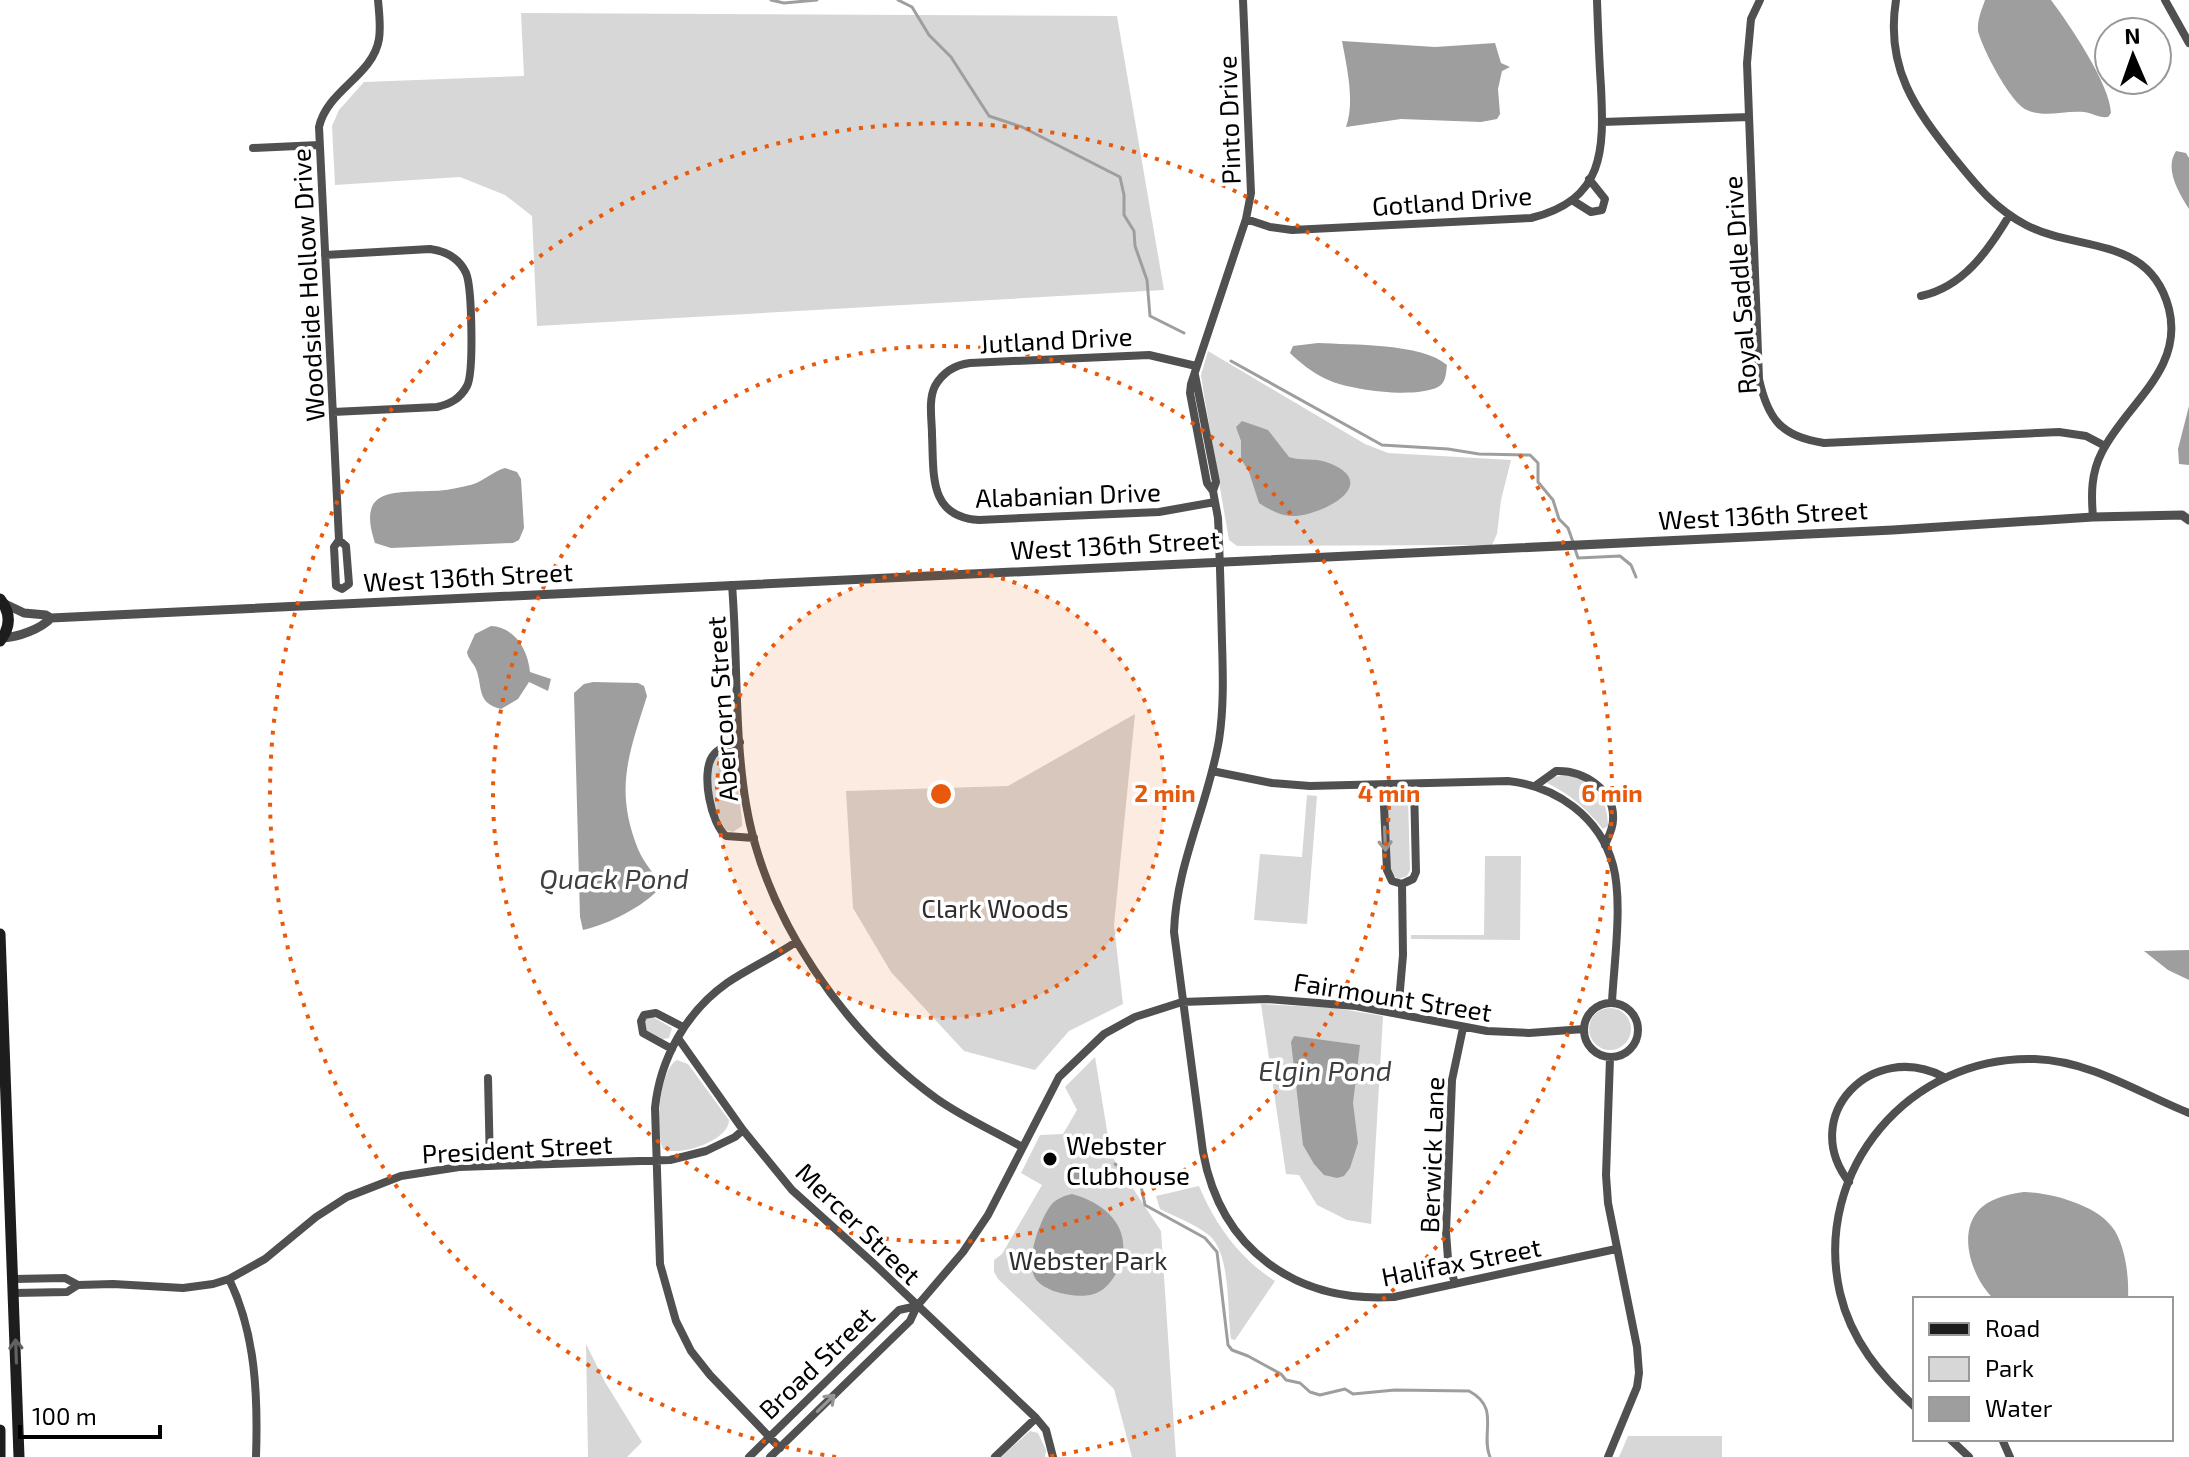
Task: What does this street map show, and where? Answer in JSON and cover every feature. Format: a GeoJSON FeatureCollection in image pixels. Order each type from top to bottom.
{"type":"FeatureCollection","features":[{"type":"Feature","properties":{"kind":"main road"},"geometry":{"type":"LineString","coordinates":[[1,600],[9,621],[1,641]]}},
{"type":"Feature","properties":{"kind":"main road"},"geometry":{"type":"LineString","coordinates":[[0,934],[19,1457]]}},
{"type":"Feature","properties":{"kind":"main road"},"geometry":{"type":"LineString","coordinates":[[0,1430],[0,1457]]}},
{"type":"Feature","properties":{"kind":"street","name":"Woodside Hollow Drive"},"geometry":{"type":"LineString","coordinates":[[343,604],[342,589],[349,584],[346,546],[339,540],[319,145],[321,120],[328,105],[369,62],[376,49],[379,39],[378,0]]}},
{"type":"Feature","properties":{"kind":"street","name":"Pinto Drive"},"geometry":{"type":"LineString","coordinates":[[1212,771],[1219,737],[1223,686],[1219,561],[1215,502],[1213,491],[1207,483],[1190,393],[1246,219],[1252,180],[1243,0]]}},
{"type":"Feature","properties":{"kind":"street","name":"Gotland Drive"},"geometry":{"type":"LineString","coordinates":[[1246,219],[1292,230],[1531,218],[1555,211],[1572,200],[1589,179],[1598,163],[1603,140],[1597,0]]}},
{"type":"Feature","properties":{"kind":"street","name":"Royal Saddle Drive"},"geometry":{"type":"LineString","coordinates":[[1760,0],[1751,19],[1747,48],[1759,379],[1771,416],[1780,426],[1806,440],[1824,443],[2059,432],[2086,436],[2105,446]]}},
{"type":"Feature","properties":{"kind":"street"},"geometry":{"type":"LineString","coordinates":[[1896,0],[1894,43],[1897,63],[1909,94],[1928,125],[1976,186],[2009,216],[2049,234],[2119,251],[2149,271],[2164,295],[2171,329],[2163,367],[2105,446],[2092,482],[2093,517]]}},
{"type":"Feature","properties":{"kind":"street"},"geometry":{"type":"LineString","coordinates":[[2165,0],[2189,43]]}},
{"type":"Feature","properties":{"kind":"street"},"geometry":{"type":"LineString","coordinates":[[1602,122],[1749,117]]}},
{"type":"Feature","properties":{"kind":"street"},"geometry":{"type":"LineString","coordinates":[[253,148],[319,145]]}},
{"type":"Feature","properties":{"kind":"street"},"geometry":{"type":"LineString","coordinates":[[1572,200],[1591,212],[1602,210],[1605,199],[1589,179]]}},
{"type":"Feature","properties":{"kind":"street"},"geometry":{"type":"LineString","coordinates":[[1921,296],[1947,288],[1967,272],[2009,216]]}},
{"type":"Feature","properties":{"kind":"street"},"geometry":{"type":"LineString","coordinates":[[325,255],[430,249],[454,258],[468,276],[473,365],[467,386],[446,405],[333,412]]}},
{"type":"Feature","properties":{"kind":"street","name":"Jutland Drive"},"geometry":{"type":"LineString","coordinates":[[933,442],[931,404],[934,388],[947,370],[962,364],[1149,355],[1196,370]]}},
{"type":"Feature","properties":{"kind":"street","name":"Alabanian Drive"},"geometry":{"type":"LineString","coordinates":[[933,442],[936,491],[948,510],[961,518],[979,520],[1159,512],[1215,502]]}},
{"type":"Feature","properties":{"kind":"street","name":"West 136th Street"},"geometry":{"type":"LineString","coordinates":[[1,600],[24,613],[51,618],[1575,546],[2093,517],[2187,515]]}},
{"type":"Feature","properties":{"kind":"street","name":"Abercorn Street"},"geometry":{"type":"LineString","coordinates":[[732,585],[746,804],[769,883],[796,942],[842,1005],[900,1069],[950,1107],[1022,1147]]}},
{"type":"Feature","properties":{"kind":"street","name":"West 136th Street"},"geometry":{"type":"LineString","coordinates":[[1,641],[47,623],[51,618]]}},
{"type":"Feature","properties":{"kind":"street"},"geometry":{"type":"LineString","coordinates":[[740,742],[718,750],[710,762],[707,776],[714,818],[721,832],[734,838],[754,838]]}},
{"type":"Feature","properties":{"kind":"street"},"geometry":{"type":"LineString","coordinates":[[1212,771],[1293,785],[1495,780],[1535,786],[1569,802],[1605,845],[1613,866],[1616,883],[1612,1002]]}},
{"type":"Feature","properties":{"kind":"street","name":"Halifax Street"},"geometry":{"type":"LineString","coordinates":[[1212,771],[1186,858],[1174,913],[1174,949],[1206,1172],[1220,1207],[1244,1241],[1275,1269],[1296,1281],[1357,1298],[1394,1297],[1616,1249]]}},
{"type":"Feature","properties":{"kind":"street"},"geometry":{"type":"LineString","coordinates":[[1535,786],[1556,771],[1579,774],[1593,781],[1612,807],[1613,826],[1605,845]]}},
{"type":"Feature","properties":{"kind":"street"},"geometry":{"type":"LineString","coordinates":[[1383,785],[1387,870],[1392,881],[1402,884],[1413,879],[1416,872],[1414,784]]}},
{"type":"Feature","properties":{"kind":"street"},"geometry":{"type":"LineString","coordinates":[[1398,1013],[1403,955],[1402,884]]}},
{"type":"Feature","properties":{"kind":"street"},"geometry":{"type":"LineString","coordinates":[[780,1448],[710,1375],[691,1351],[676,1321],[660,1264],[657,1092],[683,1027],[702,1004],[725,984],[796,942]]}},
{"type":"Feature","properties":{"kind":"street","name":"Fairmount Street"},"geometry":{"type":"LineString","coordinates":[[1022,1147],[1059,1077],[1088,1047],[1117,1026],[1182,1002],[1306,1000],[1398,1013],[1463,1028],[1518,1033],[1584,1029]]}},
{"type":"Feature","properties":{"kind":"street"},"geometry":{"type":"LineString","coordinates":[[1612,1002],[1627,1007],[1634,1014],[1639,1033],[1632,1048],[1624,1055],[1610,1058],[1599,1055],[1588,1045],[1584,1029],[1592,1011],[1612,1002]]}},
{"type":"Feature","properties":{"kind":"street"},"geometry":{"type":"LineString","coordinates":[[672,1049],[647,1037],[640,1028],[644,1015],[656,1013],[683,1027]]}},
{"type":"Feature","properties":{"kind":"street","name":"Berwick Lane"},"geometry":{"type":"LineString","coordinates":[[1455,1284],[1448,1259],[1446,1232],[1452,1080],[1463,1028]]}},
{"type":"Feature","properties":{"kind":"street","name":"Mercer Street"},"geometry":{"type":"LineString","coordinates":[[678,1038],[743,1130],[792,1190],[1036,1418]]}},
{"type":"Feature","properties":{"kind":"street"},"geometry":{"type":"LineString","coordinates":[[1608,1457],[1637,1387],[1639,1373],[1637,1347],[1608,1203],[1610,1058]]}},
{"type":"Feature","properties":{"kind":"street"},"geometry":{"type":"LineString","coordinates":[[1913,1405],[1875,1368],[1860,1345],[1840,1295],[1835,1244],[1849,1182],[1864,1151],[1887,1119],[1915,1095],[1944,1077],[1997,1062],[2036,1059],[2057,1061],[2101,1073],[2189,1113]]}},
{"type":"Feature","properties":{"kind":"street"},"geometry":{"type":"LineString","coordinates":[[1849,1182],[1838,1168],[1832,1144],[1836,1117],[1849,1092],[1869,1075],[1892,1066],[1920,1066],[1944,1077]]}},
{"type":"Feature","properties":{"kind":"street"},"geometry":{"type":"LineString","coordinates":[[488,1078],[490,1166]]}},
{"type":"Feature","properties":{"kind":"street","name":"President Street"},"geometry":{"type":"LineString","coordinates":[[14,1284],[65,1278],[78,1285],[183,1288],[229,1279],[265,1259],[330,1207],[362,1190],[419,1171],[656,1161],[706,1151],[743,1130]]}},
{"type":"Feature","properties":{"kind":"street","name":"Broad Street"},"geometry":{"type":"LineString","coordinates":[[770,1457],[910,1321],[917,1306],[963,1252],[988,1215],[1022,1147]]}},
{"type":"Feature","properties":{"kind":"street"},"geometry":{"type":"LineString","coordinates":[[229,1279],[252,1349],[256,1457]]}},
{"type":"Feature","properties":{"kind":"street"},"geometry":{"type":"LineString","coordinates":[[0,1280],[14,1284]]}},
{"type":"Feature","properties":{"kind":"street","name":"President Street"},"geometry":{"type":"LineString","coordinates":[[14,1284],[67,1292],[78,1285]]}},
{"type":"Feature","properties":{"kind":"street","name":"Broad Street"},"geometry":{"type":"LineString","coordinates":[[749,1457],[899,1310],[917,1306]]}},
{"type":"Feature","properties":{"kind":"street"},"geometry":{"type":"LineString","coordinates":[[995,1457],[1036,1418],[1046,1430],[1053,1457]]}},
{"type":"Feature","properties":{"kind":"street"},"geometry":{"type":"LineString","coordinates":[[1952,1441],[1969,1457]]}},
{"type":"Feature","properties":{"kind":"green space"},"geometry":{"type":"Polygon","coordinates":[[[521,13],[1117,16],[1164,290],[537,326],[532,216],[505,195],[460,177],[335,185],[332,126],[339,110],[364,82],[524,76],[521,13]]]}},
{"type":"Feature","properties":{"kind":"green space"},"geometry":{"type":"Polygon","coordinates":[[[1208,351],[1365,444],[1388,453],[1511,460],[1497,534],[1492,545],[1237,546],[1229,540],[1201,375],[1208,351]]]}},
{"type":"Feature","properties":{"kind":"green space","name":"Clark Woods"},"geometry":{"type":"Polygon","coordinates":[[[1135,714],[1114,925],[1123,1004],[1069,1031],[1035,1070],[964,1051],[891,972],[853,908],[846,791],[1008,786],[1135,714]]]}},
{"type":"Feature","properties":{"kind":"green space"},"geometry":{"type":"Polygon","coordinates":[[[726,749],[732,750],[734,755],[742,820],[742,826],[733,832],[725,830],[721,823],[710,783],[712,764],[726,749]]]}},
{"type":"Feature","properties":{"kind":"green space"},"geometry":{"type":"Polygon","coordinates":[[[1567,775],[1597,792],[1605,807],[1608,826],[1603,829],[1578,803],[1547,783],[1554,777],[1567,775]]]}},
{"type":"Feature","properties":{"kind":"green space"},"geometry":{"type":"Polygon","coordinates":[[[1398,789],[1408,798],[1410,870],[1407,876],[1399,879],[1390,874],[1386,800],[1390,792],[1398,789]]]}},
{"type":"Feature","properties":{"kind":"green space"},"geometry":{"type":"Polygon","coordinates":[[[1307,795],[1317,796],[1307,924],[1254,920],[1260,854],[1302,857],[1307,795]]]}},
{"type":"Feature","properties":{"kind":"green space"},"geometry":{"type":"Polygon","coordinates":[[[1485,856],[1521,856],[1520,940],[1411,939],[1411,935],[1484,935],[1485,856]]]}},
{"type":"Feature","properties":{"kind":"green space"},"geometry":{"type":"Polygon","coordinates":[[[1261,1004],[1335,1008],[1383,1016],[1371,1224],[1347,1220],[1317,1205],[1299,1175],[1286,1174],[1261,1004]]]}},
{"type":"Feature","properties":{"kind":"green space"},"geometry":{"type":"Polygon","coordinates":[[[1610,1008],[1625,1014],[1631,1029],[1625,1044],[1610,1050],[1595,1044],[1589,1029],[1595,1014],[1610,1008]]]}},
{"type":"Feature","properties":{"kind":"green space"},"geometry":{"type":"Polygon","coordinates":[[[648,1017],[672,1028],[669,1038],[663,1039],[644,1029],[644,1020],[648,1017]]]}},
{"type":"Feature","properties":{"kind":"green space","name":"Webster Park"},"geometry":{"type":"Polygon","coordinates":[[[1095,1057],[1111,1155],[1161,1231],[1176,1457],[1132,1457],[1114,1389],[994,1272],[994,1260],[1002,1254],[1042,1185],[1021,1173],[1040,1135],[1063,1134],[1077,1110],[1065,1087],[1095,1057]]]}},
{"type":"Feature","properties":{"kind":"green space"},"geometry":{"type":"Polygon","coordinates":[[[677,1060],[688,1064],[729,1120],[727,1128],[712,1141],[691,1149],[670,1151],[663,1149],[661,1140],[660,1102],[666,1076],[677,1060]]]}},
{"type":"Feature","properties":{"kind":"green space"},"geometry":{"type":"Polygon","coordinates":[[[1199,1186],[1213,1214],[1239,1251],[1275,1281],[1235,1340],[1231,1339],[1225,1270],[1217,1245],[1198,1228],[1160,1209],[1156,1196],[1199,1186]]]}},
{"type":"Feature","properties":{"kind":"green space"},"geometry":{"type":"Polygon","coordinates":[[[586,1344],[642,1442],[627,1457],[588,1457],[586,1344]]]}},
{"type":"Feature","properties":{"kind":"green space"},"geometry":{"type":"Polygon","coordinates":[[[1030,1431],[1038,1433],[1046,1450],[1045,1457],[1001,1457],[1030,1431]]]}},
{"type":"Feature","properties":{"kind":"green space"},"geometry":{"type":"Polygon","coordinates":[[[1628,1436],[1722,1436],[1722,1457],[1619,1457],[1628,1436]]]}},
{"type":"Feature","properties":{"kind":"water"},"geometry":{"type":"Polygon","coordinates":[[[1985,0],[2051,0],[2093,66],[2093,96],[2107,96],[2111,113],[2108,117],[2084,112],[2041,113],[2020,106],[1991,62],[1978,31],[1985,0]]]}},
{"type":"Feature","properties":{"kind":"water"},"geometry":{"type":"Polygon","coordinates":[[[1342,41],[1435,47],[1495,43],[1501,63],[1510,67],[1502,71],[1498,89],[1500,114],[1497,119],[1481,122],[1401,119],[1346,127],[1350,96],[1342,41]]]}},
{"type":"Feature","properties":{"kind":"water"},"geometry":{"type":"Polygon","coordinates":[[[2176,151],[2186,153],[2189,158],[2189,209],[2172,173],[2176,151]]]}},
{"type":"Feature","properties":{"kind":"water"},"geometry":{"type":"Polygon","coordinates":[[[1318,343],[1386,346],[1421,353],[1447,365],[1445,378],[1438,387],[1427,391],[1398,393],[1336,383],[1311,371],[1290,353],[1293,346],[1318,343]]]}},
{"type":"Feature","properties":{"kind":"water"},"geometry":{"type":"Polygon","coordinates":[[[2189,406],[2189,465],[2179,464],[2178,449],[2189,406]]]}},
{"type":"Feature","properties":{"kind":"water"},"geometry":{"type":"Polygon","coordinates":[[[1242,421],[1268,430],[1289,457],[1326,462],[1342,470],[1350,479],[1344,496],[1321,510],[1295,516],[1263,506],[1241,459],[1241,441],[1236,427],[1242,421]]]}},
{"type":"Feature","properties":{"kind":"water"},"geometry":{"type":"Polygon","coordinates":[[[505,468],[517,472],[521,479],[524,528],[519,540],[513,543],[391,548],[375,543],[370,513],[380,498],[400,492],[471,485],[505,468]]]}},
{"type":"Feature","properties":{"kind":"water"},"geometry":{"type":"Polygon","coordinates":[[[491,626],[507,631],[519,641],[530,672],[551,679],[548,691],[529,682],[518,699],[501,709],[488,703],[467,652],[475,634],[491,626]]]}},
{"type":"Feature","properties":{"kind":"water","name":"Quack Pond"},"geometry":{"type":"Polygon","coordinates":[[[638,683],[644,686],[647,696],[627,772],[627,808],[638,849],[661,887],[625,914],[583,930],[580,917],[574,693],[584,684],[638,683]]]}},
{"type":"Feature","properties":{"kind":"water"},"geometry":{"type":"Polygon","coordinates":[[[2189,950],[2189,980],[2168,970],[2144,951],[2189,950]]]}},
{"type":"Feature","properties":{"kind":"water","name":"Elgin Pond"},"geometry":{"type":"Polygon","coordinates":[[[1294,1036],[1360,1045],[1353,1103],[1358,1143],[1344,1176],[1324,1175],[1303,1145],[1291,1042],[1294,1036]]]}},
{"type":"Feature","properties":{"kind":"water"},"geometry":{"type":"Polygon","coordinates":[[[1071,1163],[1099,1177],[1093,1188],[1065,1174],[1071,1163]]]}},
{"type":"Feature","properties":{"kind":"water"},"geometry":{"type":"Polygon","coordinates":[[[2024,1192],[2048,1195],[2087,1207],[2108,1222],[2119,1239],[2124,1255],[2128,1297],[1992,1297],[1973,1267],[1969,1228],[1982,1207],[2002,1196],[2024,1192]]]}},
{"type":"Feature","properties":{"kind":"water"},"geometry":{"type":"Polygon","coordinates":[[[1072,1194],[1087,1199],[1110,1215],[1122,1236],[1121,1262],[1114,1277],[1104,1289],[1090,1295],[1068,1295],[1051,1290],[1038,1282],[1032,1268],[1035,1239],[1047,1212],[1056,1201],[1072,1194]]]}},
{"type":"Feature","properties":{"kind":"waterway"},"geometry":{"type":"LineString","coordinates":[[771,0],[784,3],[817,0]]}},
{"type":"Feature","properties":{"kind":"waterway"},"geometry":{"type":"LineString","coordinates":[[898,0],[912,7],[929,35],[951,57],[989,116],[1022,127],[1120,177],[1124,215],[1134,231],[1135,246],[1147,280],[1150,316],[1184,333]]}},
{"type":"Feature","properties":{"kind":"waterway"},"geometry":{"type":"LineString","coordinates":[[1231,361],[1382,445],[1479,454],[1530,455],[1538,463],[1538,482],[1553,500],[1559,519],[1568,528],[1573,542]]}},
{"type":"Feature","properties":{"kind":"waterway"},"geometry":{"type":"LineString","coordinates":[[1575,549],[1578,558],[1620,556],[1631,565],[1636,577]]}},
{"type":"Feature","properties":{"kind":"waterway"},"geometry":{"type":"LineString","coordinates":[[1115,1164],[1141,1186],[1145,1205],[1205,1238],[1217,1252],[1228,1345],[1232,1350],[1320,1395],[1345,1389],[1353,1394],[1395,1390],[1469,1391],[1479,1398],[1487,1413],[1490,1457]]}},
{"type":"Feature","properties":{"kind":"place","name":"Webster Clubhouse"},"geometry":{"type":"Point","coordinates":[1050,1159]}}]}
